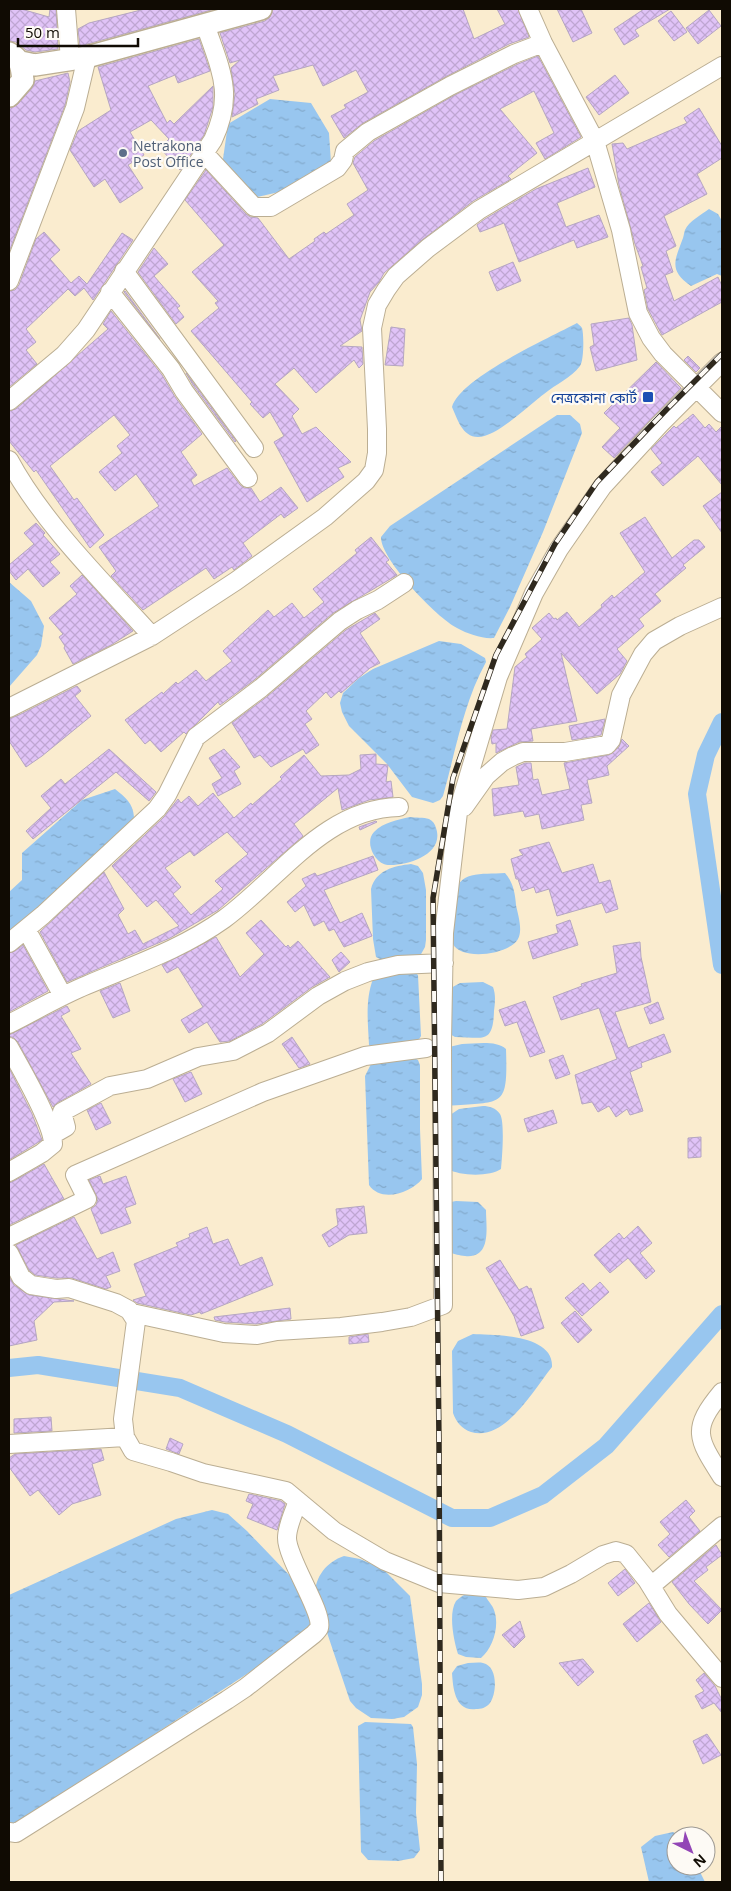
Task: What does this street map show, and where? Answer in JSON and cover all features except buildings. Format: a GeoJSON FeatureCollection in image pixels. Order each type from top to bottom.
{"type":"FeatureCollection","features":[{"type":"Feature","properties":{"kind":"main road"},"geometry":{"type":"LineString","coordinates":[[15,58],[35,64],[79,58],[261,9]]}},
{"type":"Feature","properties":{"kind":"main road"},"geometry":{"type":"LineString","coordinates":[[9,96],[23,80],[15,58]]}},
{"type":"Feature","properties":{"kind":"street"},"geometry":{"type":"LineString","coordinates":[[9,281],[75,108],[79,58],[66,9]]}},
{"type":"Feature","properties":{"kind":"street"},"geometry":{"type":"LineString","coordinates":[[528,9],[543,43],[595,140],[621,230],[638,313],[651,338],[696,388],[722,413]]}},
{"type":"Feature","properties":{"kind":"street"},"geometry":{"type":"LineString","coordinates":[[9,402],[64,355],[86,330],[204,154],[220,126],[225,103],[223,78],[205,24]]}},
{"type":"Feature","properties":{"kind":"street"},"geometry":{"type":"LineString","coordinates":[[204,154],[254,208],[271,207],[337,168],[343,160],[345,151],[368,132],[496,63],[543,43]]}},
{"type":"Feature","properties":{"kind":"street"},"geometry":{"type":"LineString","coordinates":[[9,708],[152,636],[236,581],[326,517],[366,481],[374,470],[377,453],[373,316],[377,305],[396,276],[428,248],[479,210],[722,66]]}},
{"type":"Feature","properties":{"kind":"street"},"geometry":{"type":"LineString","coordinates":[[124,271],[254,448]]}},
{"type":"Feature","properties":{"kind":"street"},"geometry":{"type":"LineString","coordinates":[[110,292],[171,369],[184,391],[248,478]]}},
{"type":"Feature","properties":{"kind":"street"},"geometry":{"type":"LineString","coordinates":[[9,1253],[21,1276],[31,1286],[56,1289],[69,1288],[122,1306],[134,1317],[224,1334],[257,1335],[277,1331],[342,1327],[382,1322],[411,1317],[443,1305],[444,933],[458,812],[498,677],[534,593],[559,549],[602,487],[660,424],[722,362]]}},
{"type":"Feature","properties":{"kind":"street"},"geometry":{"type":"LineString","coordinates":[[9,460],[21,482],[65,538],[152,636]]}},
{"type":"Feature","properties":{"kind":"street"},"geometry":{"type":"LineString","coordinates":[[9,944],[158,809],[196,737],[261,688],[340,621],[404,583]]}},
{"type":"Feature","properties":{"kind":"street"},"geometry":{"type":"LineString","coordinates":[[458,812],[467,805],[486,776],[502,762],[513,756],[523,752],[565,752],[607,745],[612,740],[621,695],[643,654],[654,641],[680,626],[722,607]]}},
{"type":"Feature","properties":{"kind":"street"},"geometry":{"type":"LineString","coordinates":[[9,1024],[86,985],[132,968],[191,940],[224,918],[320,835],[344,820],[372,809],[399,807]]}},
{"type":"Feature","properties":{"kind":"street"},"geometry":{"type":"LineString","coordinates":[[26,929],[63,996]]}},
{"type":"Feature","properties":{"kind":"street"},"geometry":{"type":"LineString","coordinates":[[52,1135],[66,1128],[62,1112],[110,1086],[147,1079],[198,1057],[233,1052],[268,1033],[318,996],[345,981],[368,972],[398,965],[444,963]]}},
{"type":"Feature","properties":{"kind":"street"},"geometry":{"type":"LineString","coordinates":[[9,1046],[40,1106],[52,1135],[53,1144],[9,1172]]}},
{"type":"Feature","properties":{"kind":"street"},"geometry":{"type":"LineString","coordinates":[[9,1237],[86,1199],[75,1175],[142,1144],[263,1092],[365,1056],[426,1048]]}},
{"type":"Feature","properties":{"kind":"street"},"geometry":{"type":"LineString","coordinates":[[134,1317],[122,1419],[126,1437],[133,1451],[203,1473],[286,1492],[334,1531],[385,1561],[439,1583],[518,1590],[544,1587],[603,1555],[616,1551],[626,1554],[651,1586],[668,1614],[722,1678]]}},
{"type":"Feature","properties":{"kind":"street"},"geometry":{"type":"LineString","coordinates":[[722,1392],[708,1409],[700,1429],[702,1444],[722,1477]]}},
{"type":"Feature","properties":{"kind":"street"},"geometry":{"type":"LineString","coordinates":[[9,1444],[126,1437]]}},
{"type":"Feature","properties":{"kind":"street"},"geometry":{"type":"LineString","coordinates":[[9,1832],[16,1833],[234,1696],[314,1634],[319,1628],[319,1622],[287,1539],[298,1501]]}},
{"type":"Feature","properties":{"kind":"street"},"geometry":{"type":"LineString","coordinates":[[651,1586],[722,1526]]}},
{"type":"Feature","properties":{"kind":"water"},"geometry":{"type":"Polygon","coordinates":[[[270,99],[311,103],[329,133],[331,163],[301,187],[253,198],[222,166],[228,124],[270,99]]]}},
{"type":"Feature","properties":{"kind":"water"},"geometry":{"type":"Polygon","coordinates":[[[709,209],[718,214],[722,221],[722,276],[717,274],[691,286],[676,270],[676,259],[687,227],[709,209]]]}},
{"type":"Feature","properties":{"kind":"water"},"geometry":{"type":"Polygon","coordinates":[[[577,323],[582,328],[583,347],[581,363],[576,370],[513,420],[494,432],[478,437],[468,434],[464,430],[452,407],[459,396],[471,384],[507,360],[577,323]]]}},
{"type":"Feature","properties":{"kind":"water"},"geometry":{"type":"Polygon","coordinates":[[[557,415],[570,415],[580,424],[582,433],[543,532],[510,607],[494,638],[480,637],[466,632],[457,628],[437,613],[411,587],[390,559],[383,547],[381,537],[390,526],[557,415]]]}},
{"type":"Feature","properties":{"kind":"water"},"geometry":{"type":"Polygon","coordinates":[[[9,582],[31,601],[44,626],[41,646],[37,655],[9,687],[9,582]]]}},
{"type":"Feature","properties":{"kind":"water"},"geometry":{"type":"Polygon","coordinates":[[[439,641],[461,644],[485,658],[486,662],[471,694],[443,796],[440,800],[433,803],[412,797],[387,764],[349,726],[340,703],[343,693],[359,678],[373,669],[439,641]]]}},
{"type":"Feature","properties":{"kind":"water"},"geometry":{"type":"Polygon","coordinates":[[[115,789],[130,804],[134,817],[125,829],[9,935],[9,892],[22,880],[22,853],[82,800],[115,789]]]}},
{"type":"Feature","properties":{"kind":"water"},"geometry":{"type":"Polygon","coordinates":[[[410,817],[427,818],[433,822],[436,827],[437,837],[435,845],[423,857],[414,861],[396,865],[383,864],[372,852],[371,836],[386,824],[410,817]]]}},
{"type":"Feature","properties":{"kind":"water"},"geometry":{"type":"Polygon","coordinates":[[[411,864],[418,866],[423,873],[426,890],[425,947],[420,956],[384,961],[376,957],[373,939],[371,889],[381,873],[398,866],[411,864]]]}},
{"type":"Feature","properties":{"kind":"water"},"geometry":{"type":"Polygon","coordinates":[[[505,873],[512,884],[514,892],[520,927],[518,939],[513,945],[496,952],[485,954],[465,953],[453,944],[452,940],[451,928],[456,889],[465,878],[479,874],[505,873]]]}},
{"type":"Feature","properties":{"kind":"water"},"geometry":{"type":"Polygon","coordinates":[[[412,970],[418,975],[421,1036],[418,1041],[373,1048],[369,1045],[368,1012],[370,987],[373,979],[412,970]]]}},
{"type":"Feature","properties":{"kind":"water"},"geometry":{"type":"Polygon","coordinates":[[[483,982],[493,987],[495,996],[493,1022],[489,1034],[485,1037],[473,1038],[455,1037],[448,1033],[449,989],[460,983],[483,982]]]}},
{"type":"Feature","properties":{"kind":"water"},"geometry":{"type":"Polygon","coordinates":[[[491,1043],[506,1049],[506,1083],[503,1093],[498,1098],[481,1104],[448,1106],[449,1047],[462,1044],[491,1043]]]}},
{"type":"Feature","properties":{"kind":"water"},"geometry":{"type":"Polygon","coordinates":[[[412,1057],[418,1060],[420,1065],[422,1179],[404,1192],[388,1195],[381,1194],[369,1185],[365,1076],[371,1064],[412,1057]]]}},
{"type":"Feature","properties":{"kind":"water"},"geometry":{"type":"Polygon","coordinates":[[[483,1106],[494,1109],[502,1118],[501,1169],[496,1172],[474,1175],[448,1169],[447,1117],[459,1109],[483,1106]]]}},
{"type":"Feature","properties":{"kind":"water"},"geometry":{"type":"Polygon","coordinates":[[[451,1202],[478,1202],[486,1210],[486,1240],[484,1247],[474,1256],[450,1252],[451,1202]]]}},
{"type":"Feature","properties":{"kind":"water"},"geometry":{"type":"Polygon","coordinates":[[[473,1334],[508,1336],[533,1342],[543,1348],[550,1356],[552,1367],[518,1412],[507,1422],[484,1433],[471,1432],[465,1429],[453,1413],[452,1351],[458,1341],[473,1334]]]}},
{"type":"Feature","properties":{"kind":"water"},"geometry":{"type":"Polygon","coordinates":[[[212,1510],[228,1514],[294,1580],[307,1602],[314,1630],[20,1822],[9,1824],[9,1595],[176,1519],[212,1510]]]}},
{"type":"Feature","properties":{"kind":"water"},"geometry":{"type":"Polygon","coordinates":[[[344,1556],[360,1559],[383,1569],[410,1596],[422,1695],[418,1707],[404,1717],[392,1719],[371,1718],[356,1708],[350,1701],[315,1597],[315,1590],[322,1572],[332,1562],[344,1556]]]}},
{"type":"Feature","properties":{"kind":"water"},"geometry":{"type":"Polygon","coordinates":[[[466,1594],[486,1597],[496,1616],[496,1630],[492,1643],[481,1658],[466,1657],[458,1654],[455,1642],[452,1628],[452,1613],[456,1601],[466,1594]]]}},
{"type":"Feature","properties":{"kind":"water"},"geometry":{"type":"Polygon","coordinates":[[[468,1663],[488,1665],[494,1674],[494,1693],[490,1703],[483,1708],[469,1709],[464,1707],[459,1703],[454,1692],[452,1673],[457,1666],[468,1663]]]}},
{"type":"Feature","properties":{"kind":"water"},"geometry":{"type":"Polygon","coordinates":[[[365,1722],[411,1724],[413,1727],[417,1764],[416,1813],[420,1850],[414,1858],[398,1861],[368,1860],[361,1852],[358,1726],[365,1722]]]}},
{"type":"Feature","properties":{"kind":"water"},"geometry":{"type":"Polygon","coordinates":[[[666,1834],[666,1876],[702,1876],[705,1882],[649,1882],[641,1847],[655,1836],[666,1834]]]}},
{"type":"Feature","properties":{"kind":"waterway"},"geometry":{"type":"LineString","coordinates":[[722,722],[706,755],[697,794],[722,965]]}},
{"type":"Feature","properties":{"kind":"waterway"},"geometry":{"type":"LineString","coordinates":[[9,1368],[38,1365],[180,1388],[287,1434],[452,1518],[490,1518],[543,1495],[606,1446],[722,1314]]}},
{"type":"Feature","properties":{"kind":"railway"},"geometry":{"type":"LineString","coordinates":[[441,1882],[439,1441],[433,898],[453,778],[496,655],[555,544],[597,482],[722,354]]}},
{"type":"Feature","properties":{"kind":"place","name":"Netrakona Post Office"},"geometry":{"type":"Point","coordinates":[123,153]}},
{"type":"Feature","properties":{"kind":"place","name":"নেত্রকোনা কোর্ট"},"geometry":{"type":"Point","coordinates":[648,397]}}]}
